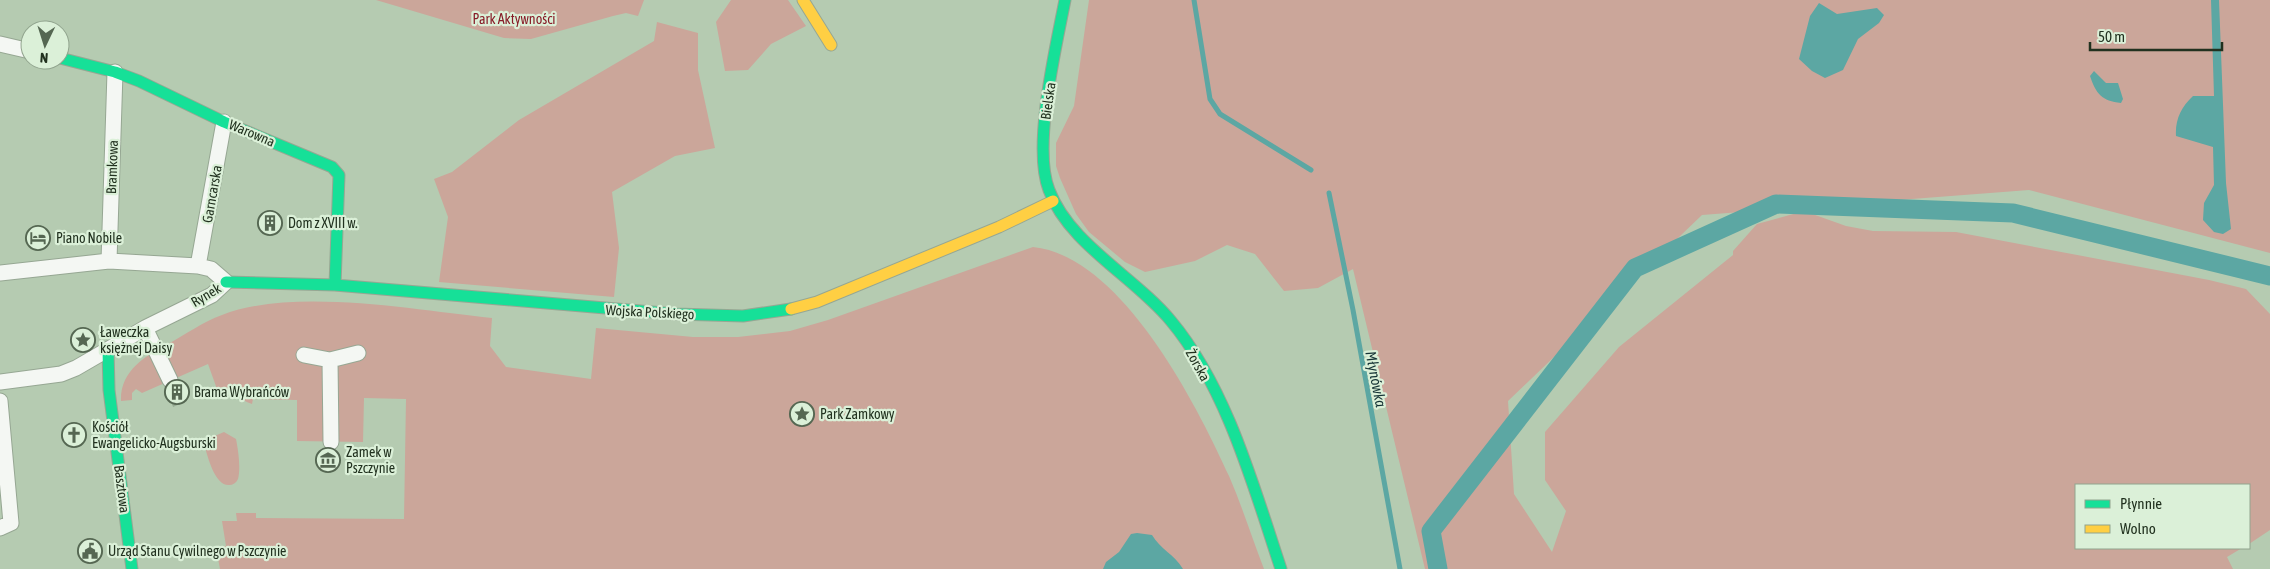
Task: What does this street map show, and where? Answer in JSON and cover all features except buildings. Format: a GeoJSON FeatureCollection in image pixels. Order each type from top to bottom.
{"type":"FeatureCollection","features":[{"type":"Feature","properties":{"kind":"street"},"geometry":{"type":"LineString","coordinates":[[803,0],[831,45]]}},
{"type":"Feature","properties":{"kind":"street","name":"Bielska"},"geometry":{"type":"LineString","coordinates":[[1053,201],[1043,169],[1043,143],[1065,0]]}},
{"type":"Feature","properties":{"kind":"street"},"geometry":{"type":"LineString","coordinates":[[0,44],[20,49]]}},
{"type":"Feature","properties":{"kind":"street","name":"Warowna"},"geometry":{"type":"LineString","coordinates":[[70,61],[115,72],[336,171],[339,182],[335,285]]}},
{"type":"Feature","properties":{"kind":"street","name":"Bramkowa"},"geometry":{"type":"LineString","coordinates":[[109,261],[115,72]]}},
{"type":"Feature","properties":{"kind":"street","name":"Garncarska"},"geometry":{"type":"LineString","coordinates":[[198,266],[224,122]]}},
{"type":"Feature","properties":{"kind":"street","name":"Wojska Polskiego"},"geometry":{"type":"LineString","coordinates":[[226,282],[335,285],[620,310],[743,316],[802,307],[817,302],[999,227],[1053,201]]}},
{"type":"Feature","properties":{"kind":"street","name":"Żorska"},"geometry":{"type":"LineString","coordinates":[[1053,201],[1065,222],[1082,241],[1149,296],[1188,346],[1216,397],[1240,448],[1282,569]]}},
{"type":"Feature","properties":{"kind":"street","name":"Rynek"},"geometry":{"type":"LineString","coordinates":[[0,273],[109,261],[198,266],[211,269],[226,282],[212,295],[61,374],[0,382]]}},
{"type":"Feature","properties":{"kind":"street"},"geometry":{"type":"LineString","coordinates":[[146,328],[170,380]]}},
{"type":"Feature","properties":{"kind":"street","name":"Basztowa"},"geometry":{"type":"LineString","coordinates":[[108,349],[110,390],[132,569]]}},
{"type":"Feature","properties":{"kind":"street"},"geometry":{"type":"LineString","coordinates":[[304,355],[330,360],[358,353]]}},
{"type":"Feature","properties":{"kind":"street"},"geometry":{"type":"LineString","coordinates":[[330,360],[330,442]]}},
{"type":"Feature","properties":{"kind":"street"},"geometry":{"type":"LineString","coordinates":[[0,401],[6,525]]}},
{"type":"Feature","properties":{"kind":"green space","name":"Park Aktywności"},"geometry":{"type":"Polygon","coordinates":[[[376,0],[644,0],[638,16],[626,13],[531,39],[504,38],[376,0]]]}},
{"type":"Feature","properties":{"kind":"green space"},"geometry":{"type":"Polygon","coordinates":[[[731,0],[788,0],[806,26],[771,44],[748,70],[725,71],[716,22],[731,0]]]}},
{"type":"Feature","properties":{"kind":"green space"},"geometry":{"type":"Polygon","coordinates":[[[1089,0],[2270,0],[2270,253],[2029,190],[1702,215],[1508,401],[1514,494],[1552,552],[1566,511],[1545,480],[1545,432],[1619,347],[1733,255],[1733,251],[1757,224],[1804,211],[1846,226],[1873,231],[1956,232],[2209,280],[2246,289],[2270,314],[2270,530],[2250,543],[2250,484],[2075,484],[2075,549],[2240,549],[2227,557],[2233,569],[1425,569],[1353,269],[1318,288],[1284,291],[1255,254],[1227,245],[1195,261],[1145,272],[1125,262],[1089,232],[1076,214],[1056,166],[1056,143],[1074,106],[1089,0]]]}},
{"type":"Feature","properties":{"kind":"green space"},"geometry":{"type":"Polygon","coordinates":[[[657,22],[698,33],[698,70],[715,148],[675,156],[612,192],[619,248],[614,297],[439,282],[448,217],[434,179],[452,172],[519,120],[654,41],[657,22]]]}},
{"type":"Feature","properties":{"kind":"green space","name":"Park Zamkowy"},"geometry":{"type":"Polygon","coordinates":[[[1033,247],[1065,256],[1096,276],[1125,304],[1152,338],[1176,374],[1215,446],[1234,487],[1264,569],[220,569],[216,548],[226,546],[222,521],[237,521],[236,513],[256,513],[256,518],[404,519],[406,399],[364,398],[363,442],[297,441],[297,400],[253,399],[252,404],[221,389],[217,389],[208,364],[142,393],[136,389],[132,393],[132,400],[121,401],[122,390],[129,373],[143,359],[208,321],[251,307],[284,303],[355,303],[492,318],[490,346],[506,367],[591,379],[596,328],[693,337],[738,337],[790,331],[828,320],[1033,247]]]}},
{"type":"Feature","properties":{"kind":"green space"},"geometry":{"type":"Polygon","coordinates":[[[224,432],[236,439],[238,453],[238,479],[230,485],[220,482],[211,466],[206,451],[210,438],[224,432]]]}},
{"type":"Feature","properties":{"kind":"water"},"geometry":{"type":"Polygon","coordinates":[[[2211,0],[2219,0],[2226,183],[2231,229],[2223,234],[2214,232],[2203,220],[2204,203],[2214,185],[2213,147],[2176,136],[2178,119],[2182,109],[2189,100],[2193,96],[2214,96],[2211,0]]]}},
{"type":"Feature","properties":{"kind":"water"},"geometry":{"type":"Polygon","coordinates":[[[1819,3],[1837,14],[1877,8],[1884,15],[1879,23],[1858,39],[1843,70],[1825,78],[1812,71],[1799,59],[1810,16],[1819,3]]]}},
{"type":"Feature","properties":{"kind":"water"},"geometry":{"type":"Polygon","coordinates":[[[2094,71],[2106,83],[2118,83],[2123,99],[2121,103],[2104,98],[2097,92],[2090,76],[2094,71]]]}},
{"type":"Feature","properties":{"kind":"water"},"geometry":{"type":"Polygon","coordinates":[[[1131,534],[1152,535],[1183,569],[1103,569],[1106,562],[1119,552],[1131,534]]]}},
{"type":"Feature","properties":{"kind":"waterway","name":"Młynówka"},"geometry":{"type":"LineString","coordinates":[[1194,0],[1210,99],[1220,114],[1311,170]]}},
{"type":"Feature","properties":{"kind":"waterway","name":"Młynówka"},"geometry":{"type":"LineString","coordinates":[[1329,193],[1353,310],[1400,569]]}},
{"type":"Feature","properties":{"kind":"waterway"},"geometry":{"type":"LineString","coordinates":[[1438,569],[1431,531],[1635,268],[1776,204],[2013,213],[2270,276]]}},
{"type":"Feature","properties":{"kind":"tunnel"},"geometry":{"type":"LineString","coordinates":[[170,380],[180,404]]}},
{"type":"Feature","properties":{"kind":"traffic: fast"},"geometry":{"type":"LineString","coordinates":[[1065,0],[1047,96],[1044,123],[1044,171],[1049,190],[1071,227],[1087,244],[1156,305],[1171,321],[1191,348],[1208,377],[1237,440],[1281,569]]}},
{"type":"Feature","properties":{"kind":"traffic: fast"},"geometry":{"type":"LineString","coordinates":[[70,61],[115,72],[139,81],[224,122],[332,167],[339,175],[335,285]]}},
{"type":"Feature","properties":{"kind":"traffic: fast"},"geometry":{"type":"LineString","coordinates":[[226,282],[335,285],[676,314],[743,316],[791,309]]}},
{"type":"Feature","properties":{"kind":"traffic: fast"},"geometry":{"type":"LineString","coordinates":[[108,349],[109,390],[132,569]]}},
{"type":"Feature","properties":{"kind":"traffic: slow"},"geometry":{"type":"LineString","coordinates":[[803,0],[831,45]]}},
{"type":"Feature","properties":{"kind":"traffic: slow"},"geometry":{"type":"LineString","coordinates":[[791,309],[817,302],[999,227],[1053,201]]}},
{"type":"Feature","properties":{"kind":"place","name":"Dom z XVIII w."},"geometry":{"type":"Point","coordinates":[270,223]}},
{"type":"Feature","properties":{"kind":"place","name":"Piano Nobile"},"geometry":{"type":"Point","coordinates":[38,238]}},
{"type":"Feature","properties":{"kind":"place","name":"Ławeczka księżnej Daisy"},"geometry":{"type":"Point","coordinates":[83,340]}},
{"type":"Feature","properties":{"kind":"place","name":"Brama Wybrańców"},"geometry":{"type":"Point","coordinates":[177,392]}},
{"type":"Feature","properties":{"kind":"place","name":"Park Zamkowy"},"geometry":{"type":"Point","coordinates":[802,414]}},
{"type":"Feature","properties":{"kind":"place","name":"Kościół Ewangelicko-Augsburski"},"geometry":{"type":"Point","coordinates":[74,435]}},
{"type":"Feature","properties":{"kind":"place","name":"Zamek w Pszczynie"},"geometry":{"type":"Point","coordinates":[328,460]}},
{"type":"Feature","properties":{"kind":"place","name":"Urząd Stanu Cywilnego w Pszczynie"},"geometry":{"type":"Point","coordinates":[90,551]}}]}
